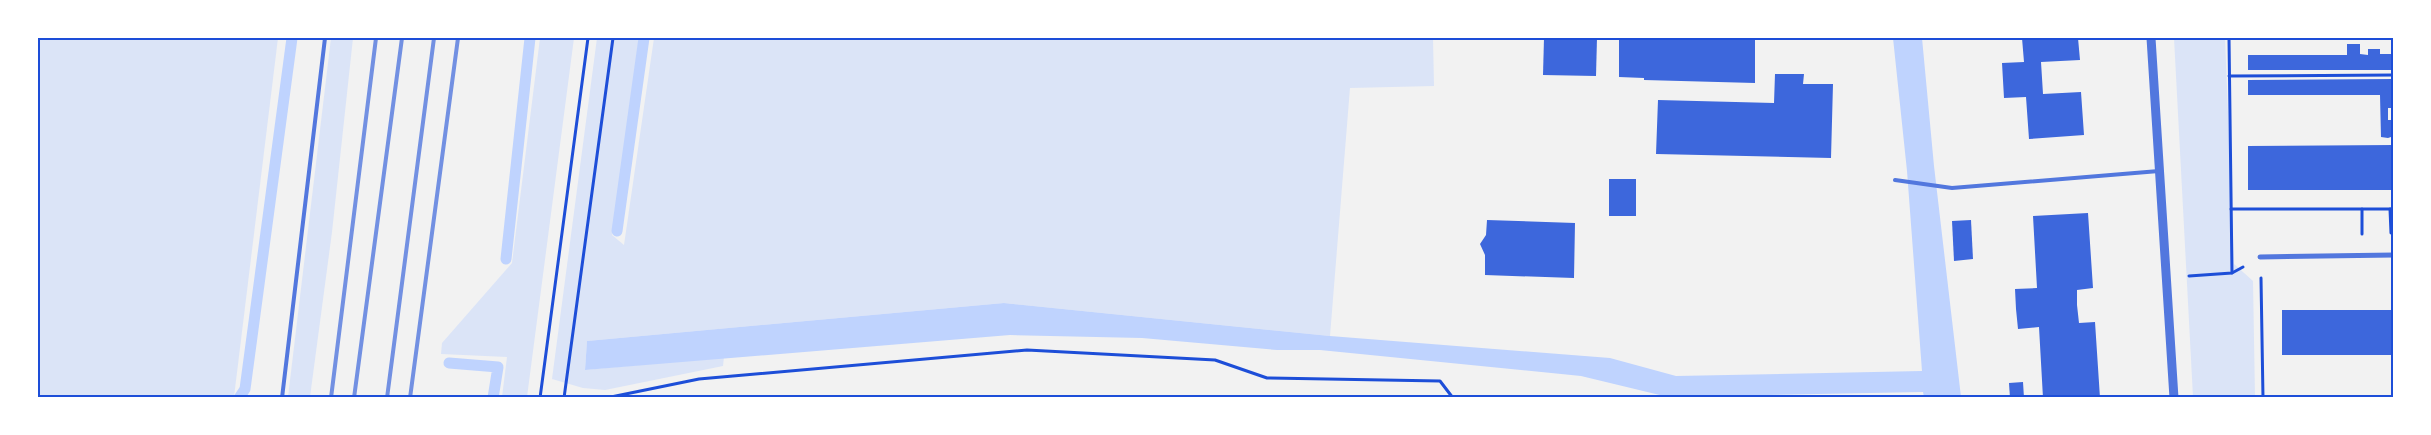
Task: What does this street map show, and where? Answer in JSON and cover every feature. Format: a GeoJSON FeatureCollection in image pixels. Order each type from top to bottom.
{"type":"FeatureCollection","features":[{"type":"Feature","properties":{"kind":"street"},"geometry":{"type":"LineString","coordinates":[[2151,38],[2174,398]]}},
{"type":"Feature","properties":{"kind":"street"},"geometry":{"type":"LineString","coordinates":[[2260,257],[2394,254]]}},
{"type":"Feature","properties":{"kind":"lane"},"geometry":{"type":"LineString","coordinates":[[282,398],[325,38]]}},
{"type":"Feature","properties":{"kind":"lane"},"geometry":{"type":"LineString","coordinates":[[1895,180],[1952,188],[2159,171]]}},
{"type":"Feature","properties":{"kind":"path"},"geometry":{"type":"LineString","coordinates":[[540,398],[588,38]]}},
{"type":"Feature","properties":{"kind":"path"},"geometry":{"type":"LineString","coordinates":[[564,398],[613,38]]}},
{"type":"Feature","properties":{"kind":"path"},"geometry":{"type":"LineString","coordinates":[[2229,38],[2232,273]]}},
{"type":"Feature","properties":{"kind":"path"},"geometry":{"type":"LineString","coordinates":[[2229,76],[2394,76]]}},
{"type":"Feature","properties":{"kind":"path"},"geometry":{"type":"LineString","coordinates":[[2231,209],[2394,209]]}},
{"type":"Feature","properties":{"kind":"path"},"geometry":{"type":"LineString","coordinates":[[2166,277],[2232,273],[2260,257],[2263,398]]}},
{"type":"Feature","properties":{"kind":"path"},"geometry":{"type":"LineString","coordinates":[[606,398],[699,379],[1026,350],[1215,360],[1267,378],[1440,381],[1453,398]]}},
{"type":"Feature","properties":{"kind":"shaded area"},"geometry":{"type":"Polygon","coordinates":[[[38,38],[278,38],[234,397],[38,397],[38,38]]]}},
{"type":"Feature","properties":{"kind":"shaded area"},"geometry":{"type":"Polygon","coordinates":[[[331,38],[353,38],[332,232],[310,397],[288,397],[331,38]]]}},
{"type":"Feature","properties":{"kind":"shaded area"},"geometry":{"type":"Polygon","coordinates":[[[540,38],[574,38],[527,397],[502,397],[507,357],[441,354],[442,343],[512,263],[540,38]]]}},
{"type":"Feature","properties":{"kind":"shaded area"},"geometry":{"type":"Polygon","coordinates":[[[597,38],[639,38],[612,235],[624,245],[654,38],[1433,38],[1434,86],[1350,88],[1330,336],[1004,303],[587,341],[585,370],[724,357],[723,366],[605,390],[583,388],[552,379],[597,38]]]}},
{"type":"Feature","properties":{"kind":"shaded area"},"geometry":{"type":"Polygon","coordinates":[[[2174,38],[2225,38],[2234,264],[2253,281],[2255,397],[2193,397],[2174,38]]]}},
{"type":"Feature","properties":{"kind":"water"},"geometry":{"type":"Polygon","coordinates":[[[1893,38],[1922,38],[1934,166],[1961,397],[1924,397],[1923,392],[1668,397],[1581,376],[1320,350],[1277,350],[1142,338],[1010,335],[585,370],[587,341],[1004,303],[1330,336],[1610,358],[1676,376],[1922,371],[1907,171],[1893,38]]]}},
{"type":"Feature","properties":{"kind":"building"},"geometry":{"type":"Polygon","coordinates":[[[1544,38],[1597,38],[1596,76],[1543,75],[1544,38]]]}},
{"type":"Feature","properties":{"kind":"building"},"geometry":{"type":"Polygon","coordinates":[[[1619,38],[1755,38],[1755,83],[1644,80],[1644,78],[1619,77],[1619,38]]]}},
{"type":"Feature","properties":{"kind":"building"},"geometry":{"type":"Polygon","coordinates":[[[2022,38],[2078,38],[2080,60],[2041,62],[2043,94],[2081,92],[2084,135],[2029,139],[2026,97],[2004,98],[2002,63],[2024,62],[2022,38]]]}},
{"type":"Feature","properties":{"kind":"building"},"geometry":{"type":"Polygon","coordinates":[[[2347,44],[2360,44],[2360,54],[2368,55],[2368,49],[2380,49],[2380,54],[2394,54],[2394,70],[2248,70],[2248,55],[2347,55],[2347,44]]]}},
{"type":"Feature","properties":{"kind":"building"},"geometry":{"type":"Polygon","coordinates":[[[1775,74],[1804,74],[1803,84],[1833,84],[1831,158],[1656,154],[1658,100],[1774,103],[1775,74]]]}},
{"type":"Feature","properties":{"kind":"building"},"geometry":{"type":"Polygon","coordinates":[[[2394,79],[2394,108],[2388,108],[2388,120],[2394,120],[2394,136],[2388,138],[2381,137],[2380,95],[2248,95],[2248,80],[2394,79]]]}},
{"type":"Feature","properties":{"kind":"building"},"geometry":{"type":"Polygon","coordinates":[[[2394,145],[2394,190],[2248,190],[2248,146],[2394,145]]]}},
{"type":"Feature","properties":{"kind":"building"},"geometry":{"type":"Polygon","coordinates":[[[1609,179],[1636,179],[1636,216],[1609,216],[1609,179]]]}},
{"type":"Feature","properties":{"kind":"building"},"geometry":{"type":"Polygon","coordinates":[[[2088,213],[2093,288],[2077,290],[2077,305],[2079,323],[2095,322],[2100,398],[2043,398],[2039,327],[2018,329],[2015,289],[2037,288],[2033,216],[2088,213]]]}},
{"type":"Feature","properties":{"kind":"building"},"geometry":{"type":"Polygon","coordinates":[[[1487,220],[1575,223],[1574,278],[1485,275],[1485,255],[1480,244],[1486,235],[1487,220]]]}},
{"type":"Feature","properties":{"kind":"building"},"geometry":{"type":"Polygon","coordinates":[[[1971,220],[1973,259],[1954,261],[1952,221],[1971,220]]]}},
{"type":"Feature","properties":{"kind":"building"},"geometry":{"type":"Polygon","coordinates":[[[2282,310],[2394,310],[2394,355],[2282,355],[2282,310]]]}},
{"type":"Feature","properties":{"kind":"building"},"geometry":{"type":"Polygon","coordinates":[[[2023,382],[2024,398],[2010,398],[2009,383],[2023,382]]]}},
{"type":"Feature","properties":{"kind":"waterway"},"geometry":{"type":"LineString","coordinates":[[239,398],[245,389],[292,38]]}},
{"type":"Feature","properties":{"kind":"waterway"},"geometry":{"type":"LineString","coordinates":[[506,259],[530,38]]}},
{"type":"Feature","properties":{"kind":"waterway"},"geometry":{"type":"LineString","coordinates":[[617,231],[644,38]]}},
{"type":"Feature","properties":{"kind":"waterway"},"geometry":{"type":"LineString","coordinates":[[449,363],[498,367],[493,398]]}},
{"type":"Feature","properties":{"kind":"railway"},"geometry":{"type":"LineString","coordinates":[[331,398],[376,38]]}},
{"type":"Feature","properties":{"kind":"railway"},"geometry":{"type":"LineString","coordinates":[[354,398],[402,38]]}},
{"type":"Feature","properties":{"kind":"railway"},"geometry":{"type":"LineString","coordinates":[[387,398],[434,38]]}},
{"type":"Feature","properties":{"kind":"railway"},"geometry":{"type":"LineString","coordinates":[[410,398],[458,38]]}}]}
